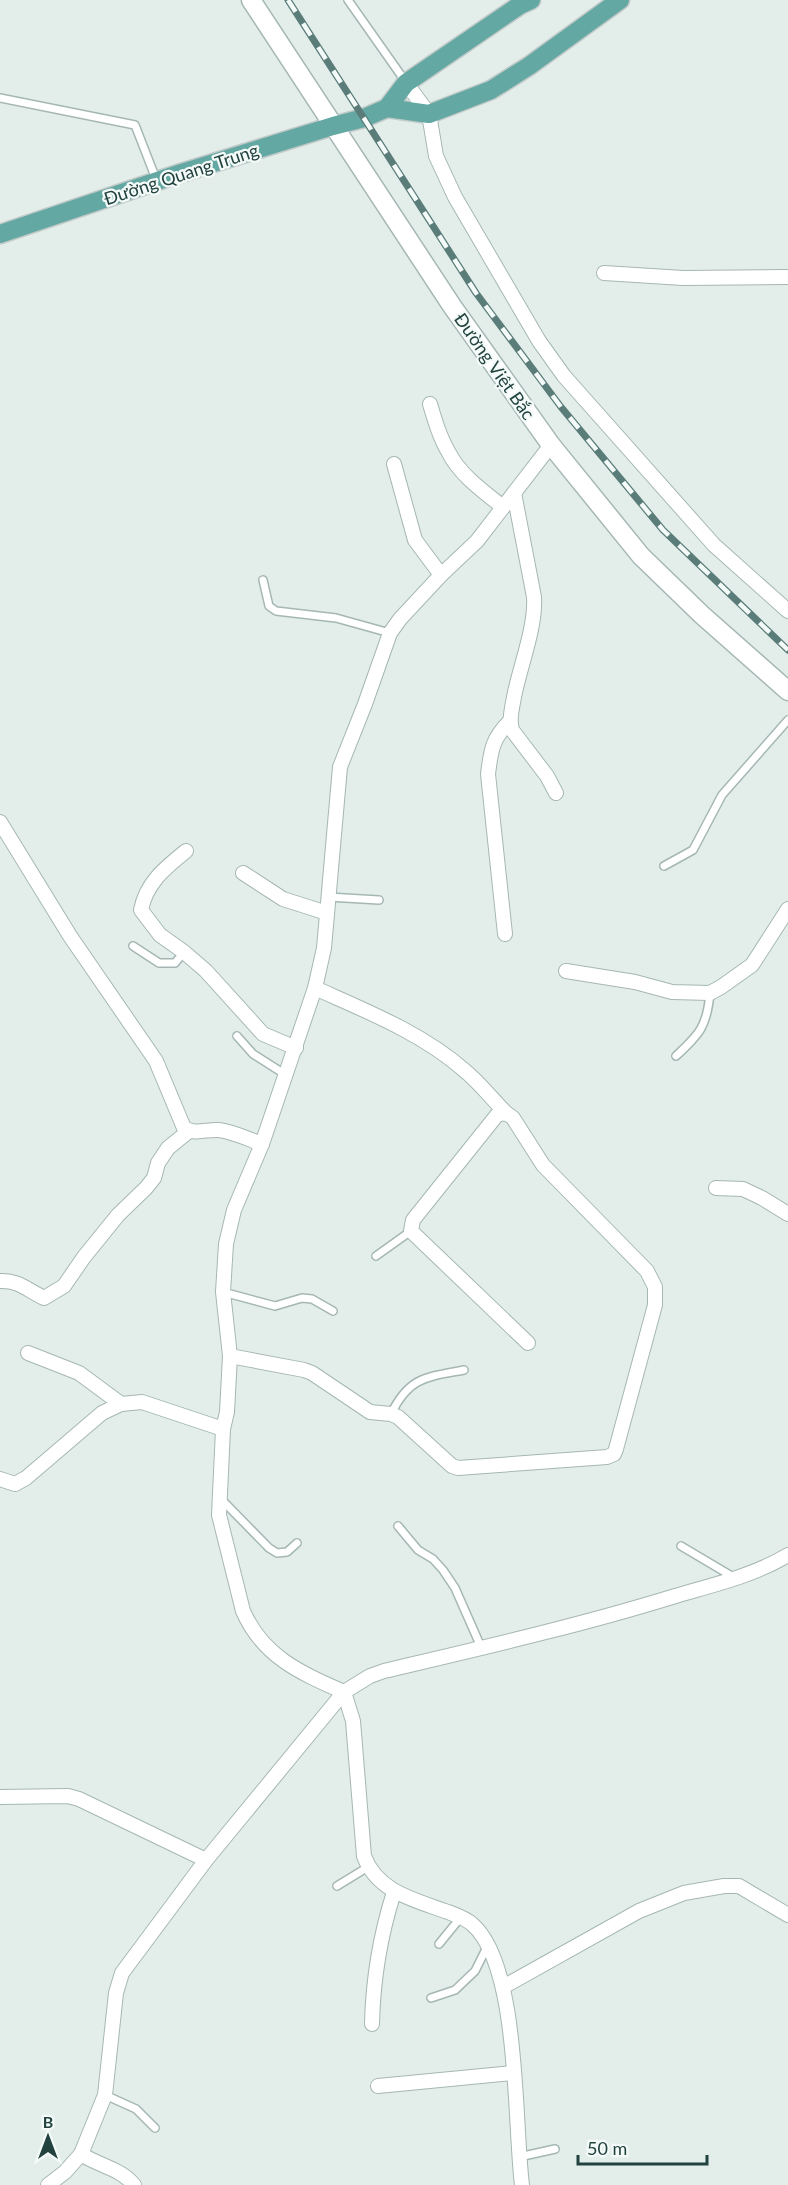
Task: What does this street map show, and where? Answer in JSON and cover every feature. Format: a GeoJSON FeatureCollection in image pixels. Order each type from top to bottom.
{"type":"FeatureCollection","features":[{"type":"Feature","properties":{"kind":"main road"},"geometry":{"type":"LineString","coordinates":[[531,0],[520,5],[406,83],[387,108],[429,114],[491,90],[529,66],[620,0]]}},
{"type":"Feature","properties":{"kind":"main road","name":"Đường Quang Trung"},"geometry":{"type":"LineString","coordinates":[[0,234],[157,181],[364,118],[387,108]]}},
{"type":"Feature","properties":{"kind":"street","name":"Đường Việt Bắc"},"geometry":{"type":"LineString","coordinates":[[251,0],[483,351],[551,445],[641,556],[702,615],[788,691]]}},
{"type":"Feature","properties":{"kind":"street"},"geometry":{"type":"LineString","coordinates":[[406,83],[429,114],[436,156],[455,197],[539,341],[564,376],[714,545],[788,611]]}},
{"type":"Feature","properties":{"kind":"street"},"geometry":{"type":"LineString","coordinates":[[604,273],[683,278],[788,277]]}},
{"type":"Feature","properties":{"kind":"street"},"geometry":{"type":"LineString","coordinates":[[430,404],[439,434],[459,468],[503,507]]}},
{"type":"Feature","properties":{"kind":"street"},"geometry":{"type":"LineString","coordinates":[[522,2185],[512,2039],[503,1987],[488,1945],[473,1925],[461,1917],[394,1892],[382,1884],[368,1867],[364,1856],[353,1721],[344,1692],[298,1672],[271,1651],[249,1626],[243,1611],[219,1515],[218,1497],[230,1356],[223,1292],[226,1244],[234,1210],[262,1144],[315,988],[324,948],[340,767],[390,633],[441,575],[477,541],[551,445]]}},
{"type":"Feature","properties":{"kind":"street"},"geometry":{"type":"LineString","coordinates":[[394,464],[415,540],[441,575]]}},
{"type":"Feature","properties":{"kind":"street"},"geometry":{"type":"LineString","coordinates":[[514,492],[534,597],[535,614],[518,675],[510,721],[512,729],[547,776],[556,793]]}},
{"type":"Feature","properties":{"kind":"street"},"geometry":{"type":"LineString","coordinates":[[505,934],[488,774],[490,756],[497,734],[510,721]]}},
{"type":"Feature","properties":{"kind":"street"},"geometry":{"type":"LineString","coordinates":[[0,822],[70,936],[156,1061],[184,1128],[189,1131],[231,1132],[262,1144]]}},
{"type":"Feature","properties":{"kind":"street"},"geometry":{"type":"LineString","coordinates":[[186,851],[165,868],[144,894],[141,910],[160,935],[206,970],[263,1034],[296,1048]]}},
{"type":"Feature","properties":{"kind":"street"},"geometry":{"type":"LineString","coordinates":[[243,873],[283,899],[327,913]]}},
{"type":"Feature","properties":{"kind":"street"},"geometry":{"type":"LineString","coordinates":[[566,971],[635,982],[672,992],[710,993],[752,965],[788,909]]}},
{"type":"Feature","properties":{"kind":"street"},"geometry":{"type":"LineString","coordinates":[[230,1356],[312,1373],[370,1412],[398,1417],[447,1463],[458,1468],[607,1456],[614,1454],[616,1449],[655,1305],[655,1287],[647,1271],[543,1165],[513,1118],[465,1070],[442,1053],[379,1018],[315,988]]}},
{"type":"Feature","properties":{"kind":"street"},"geometry":{"type":"LineString","coordinates":[[506,1113],[497,1115],[413,1220],[411,1231],[528,1343]]}},
{"type":"Feature","properties":{"kind":"street"},"geometry":{"type":"LineString","coordinates":[[0,1281],[14,1280],[44,1298],[64,1286],[111,1223],[154,1178],[158,1163],[168,1148],[189,1131]]}},
{"type":"Feature","properties":{"kind":"street"},"geometry":{"type":"LineString","coordinates":[[716,1188],[743,1189],[788,1214]]}},
{"type":"Feature","properties":{"kind":"street"},"geometry":{"type":"LineString","coordinates":[[28,1353],[79,1373],[121,1404]]}},
{"type":"Feature","properties":{"kind":"street"},"geometry":{"type":"LineString","coordinates":[[0,1479],[15,1484],[26,1478],[102,1413],[121,1404],[142,1402],[223,1429]]}},
{"type":"Feature","properties":{"kind":"street"},"geometry":{"type":"LineString","coordinates":[[48,2185],[65,2172],[81,2154],[105,2095],[116,1993],[122,1973],[206,1860],[344,1692],[370,1676],[624,1612],[735,1578],[771,1565],[788,1555]]}},
{"type":"Feature","properties":{"kind":"street"},"geometry":{"type":"LineString","coordinates":[[0,1797],[68,1796],[79,1799],[206,1860]]}},
{"type":"Feature","properties":{"kind":"street"},"geometry":{"type":"LineString","coordinates":[[503,1987],[639,1911],[684,1893],[724,1886],[739,1886],[788,1915]]}},
{"type":"Feature","properties":{"kind":"street"},"geometry":{"type":"LineString","coordinates":[[372,2024],[377,1955],[394,1892]]}},
{"type":"Feature","properties":{"kind":"street"},"geometry":{"type":"LineString","coordinates":[[378,2086],[513,2073]]}},
{"type":"Feature","properties":{"kind":"street"},"geometry":{"type":"LineString","coordinates":[[81,2154],[94,2163],[114,2169],[134,2185]]}},
{"type":"Feature","properties":{"kind":"lane"},"geometry":{"type":"LineString","coordinates":[[348,0],[406,83]]}},
{"type":"Feature","properties":{"kind":"lane"},"geometry":{"type":"LineString","coordinates":[[0,98],[135,125],[157,181]]}},
{"type":"Feature","properties":{"kind":"lane"},"geometry":{"type":"LineString","coordinates":[[263,580],[268,606],[276,611],[336,618],[390,633]]}},
{"type":"Feature","properties":{"kind":"lane"},"geometry":{"type":"LineString","coordinates":[[664,866],[693,850],[722,795],[788,720]]}},
{"type":"Feature","properties":{"kind":"lane"},"geometry":{"type":"LineString","coordinates":[[328,897],[379,900]]}},
{"type":"Feature","properties":{"kind":"lane"},"geometry":{"type":"LineString","coordinates":[[133,946],[159,963],[175,963],[184,952]]}},
{"type":"Feature","properties":{"kind":"lane"},"geometry":{"type":"LineString","coordinates":[[676,1056],[698,1035],[708,1014],[710,993]]}},
{"type":"Feature","properties":{"kind":"lane"},"geometry":{"type":"LineString","coordinates":[[237,1036],[253,1054],[286,1075]]}},
{"type":"Feature","properties":{"kind":"lane"},"geometry":{"type":"LineString","coordinates":[[376,1256],[411,1231]]}},
{"type":"Feature","properties":{"kind":"lane"},"geometry":{"type":"LineString","coordinates":[[223,1292],[275,1306],[302,1298],[312,1299],[333,1311]]}},
{"type":"Feature","properties":{"kind":"lane"},"geometry":{"type":"LineString","coordinates":[[391,1414],[400,1395],[416,1381],[464,1370]]}},
{"type":"Feature","properties":{"kind":"lane"},"geometry":{"type":"LineString","coordinates":[[218,1497],[269,1548],[277,1553],[287,1552],[297,1543]]}},
{"type":"Feature","properties":{"kind":"lane"},"geometry":{"type":"LineString","coordinates":[[398,1526],[418,1550],[433,1559],[443,1570],[455,1588],[481,1647]]}},
{"type":"Feature","properties":{"kind":"lane"},"geometry":{"type":"LineString","coordinates":[[681,1546],[735,1578]]}},
{"type":"Feature","properties":{"kind":"lane"},"geometry":{"type":"LineString","coordinates":[[337,1886],[368,1867]]}},
{"type":"Feature","properties":{"kind":"lane"},"geometry":{"type":"LineString","coordinates":[[439,1944],[461,1917]]}},
{"type":"Feature","properties":{"kind":"lane"},"geometry":{"type":"LineString","coordinates":[[431,1998],[454,1990],[475,1971],[488,1945]]}},
{"type":"Feature","properties":{"kind":"lane"},"geometry":{"type":"LineString","coordinates":[[105,2095],[136,2109],[155,2128]]}},
{"type":"Feature","properties":{"kind":"lane"},"geometry":{"type":"LineString","coordinates":[[519,2157],[555,2149]]}},
{"type":"Feature","properties":{"kind":"railway"},"geometry":{"type":"LineString","coordinates":[[288,0],[476,293],[561,407],[663,530],[788,650]]}}]}
